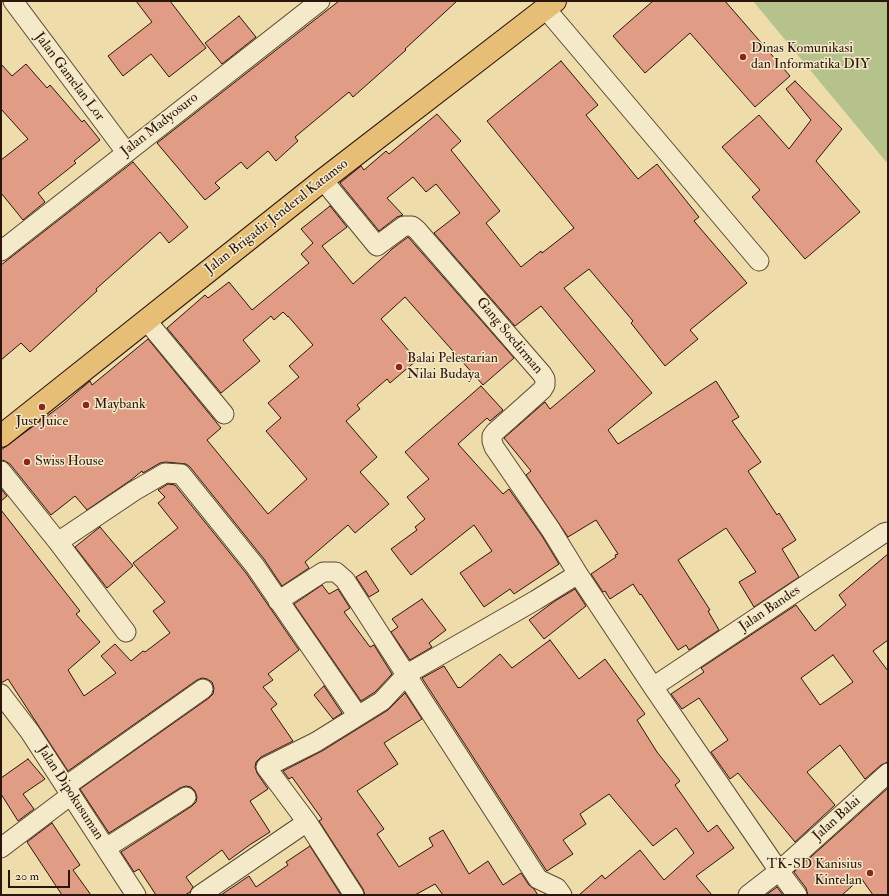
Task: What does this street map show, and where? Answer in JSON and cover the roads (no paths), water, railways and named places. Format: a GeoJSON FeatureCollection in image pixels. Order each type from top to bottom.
{"type":"FeatureCollection","features":[{"type":"Feature","properties":{"kind":"main road","name":"Jalan Brigadir Jenderal Katamso"},"geometry":{"type":"LineString","coordinates":[[1,436],[323,180],[550,5]]}},
{"type":"Feature","properties":{"kind":"street","name":"Jalan Gamelan Lor"},"geometry":{"type":"LineString","coordinates":[[13,1],[126,152]]}},
{"type":"Feature","properties":{"kind":"street","name":"Jalan Madyosuro"},"geometry":{"type":"LineString","coordinates":[[1,250],[320,1]]}},
{"type":"Feature","properties":{"kind":"street"},"geometry":{"type":"LineString","coordinates":[[550,5],[759,261]]}},
{"type":"Feature","properties":{"kind":"street","name":"Gang Soedirman"},"geometry":{"type":"LineString","coordinates":[[323,180],[378,246],[404,226],[412,226],[417,230],[542,374],[545,379],[545,384],[542,390],[492,436],[492,441],[494,447],[551,530],[578,574]]}},
{"type":"Feature","properties":{"kind":"street"},"geometry":{"type":"LineString","coordinates":[[146,320],[224,414]]}},
{"type":"Feature","properties":{"kind":"street"},"geometry":{"type":"LineString","coordinates":[[1,471],[58,542],[126,632]]}},
{"type":"Feature","properties":{"kind":"street"},"geometry":{"type":"LineString","coordinates":[[58,542],[134,491],[165,473],[181,474],[255,566],[358,716]]}},
{"type":"Feature","properties":{"kind":"street","name":"Jalan Bandes"},"geometry":{"type":"LineString","coordinates":[[653,687],[840,562],[884,533],[888,532]]}},
{"type":"Feature","properties":{"kind":"street"},"geometry":{"type":"LineString","coordinates":[[278,601],[323,572],[336,572],[345,580],[538,879],[557,888],[562,895]]}},
{"type":"Feature","properties":{"kind":"street"},"geometry":{"type":"LineString","coordinates":[[354,895],[307,822],[266,767],[316,742],[382,701],[407,674],[536,600],[578,574],[653,687],[797,895]]}},
{"type":"Feature","properties":{"kind":"street"},"geometry":{"type":"LineString","coordinates":[[1,848],[69,791],[203,689]]}},
{"type":"Feature","properties":{"kind":"street","name":"Jalan Dipokusuman"},"geometry":{"type":"LineString","coordinates":[[1,694],[30,732],[136,895]]}},
{"type":"Feature","properties":{"kind":"street","name":"Jalan Balai"},"geometry":{"type":"LineString","coordinates":[[748,895],[779,871],[888,773]]}},
{"type":"Feature","properties":{"kind":"street"},"geometry":{"type":"LineString","coordinates":[[106,848],[186,797]]}},
{"type":"Feature","properties":{"kind":"street"},"geometry":{"type":"LineString","coordinates":[[200,895],[307,822]]}},
{"type":"Feature","properties":{"kind":"place","name":"Dinas Komunikasi dan Informatika DIY"},"geometry":{"type":"Point","coordinates":[743,57]}},
{"type":"Feature","properties":{"kind":"place","name":"Balai Pelestarian Nilai Budaya"},"geometry":{"type":"Point","coordinates":[399,367]}},
{"type":"Feature","properties":{"kind":"place","name":"Maybank"},"geometry":{"type":"Point","coordinates":[86,405]}},
{"type":"Feature","properties":{"kind":"place","name":"Just Juice"},"geometry":{"type":"Point","coordinates":[42,407]}},
{"type":"Feature","properties":{"kind":"place","name":"Swiss House"},"geometry":{"type":"Point","coordinates":[27,462]}},
{"type":"Feature","properties":{"kind":"place","name":"TK-SD Kanisius Kintelan"},"geometry":{"type":"Point","coordinates":[870,873]}}]}
